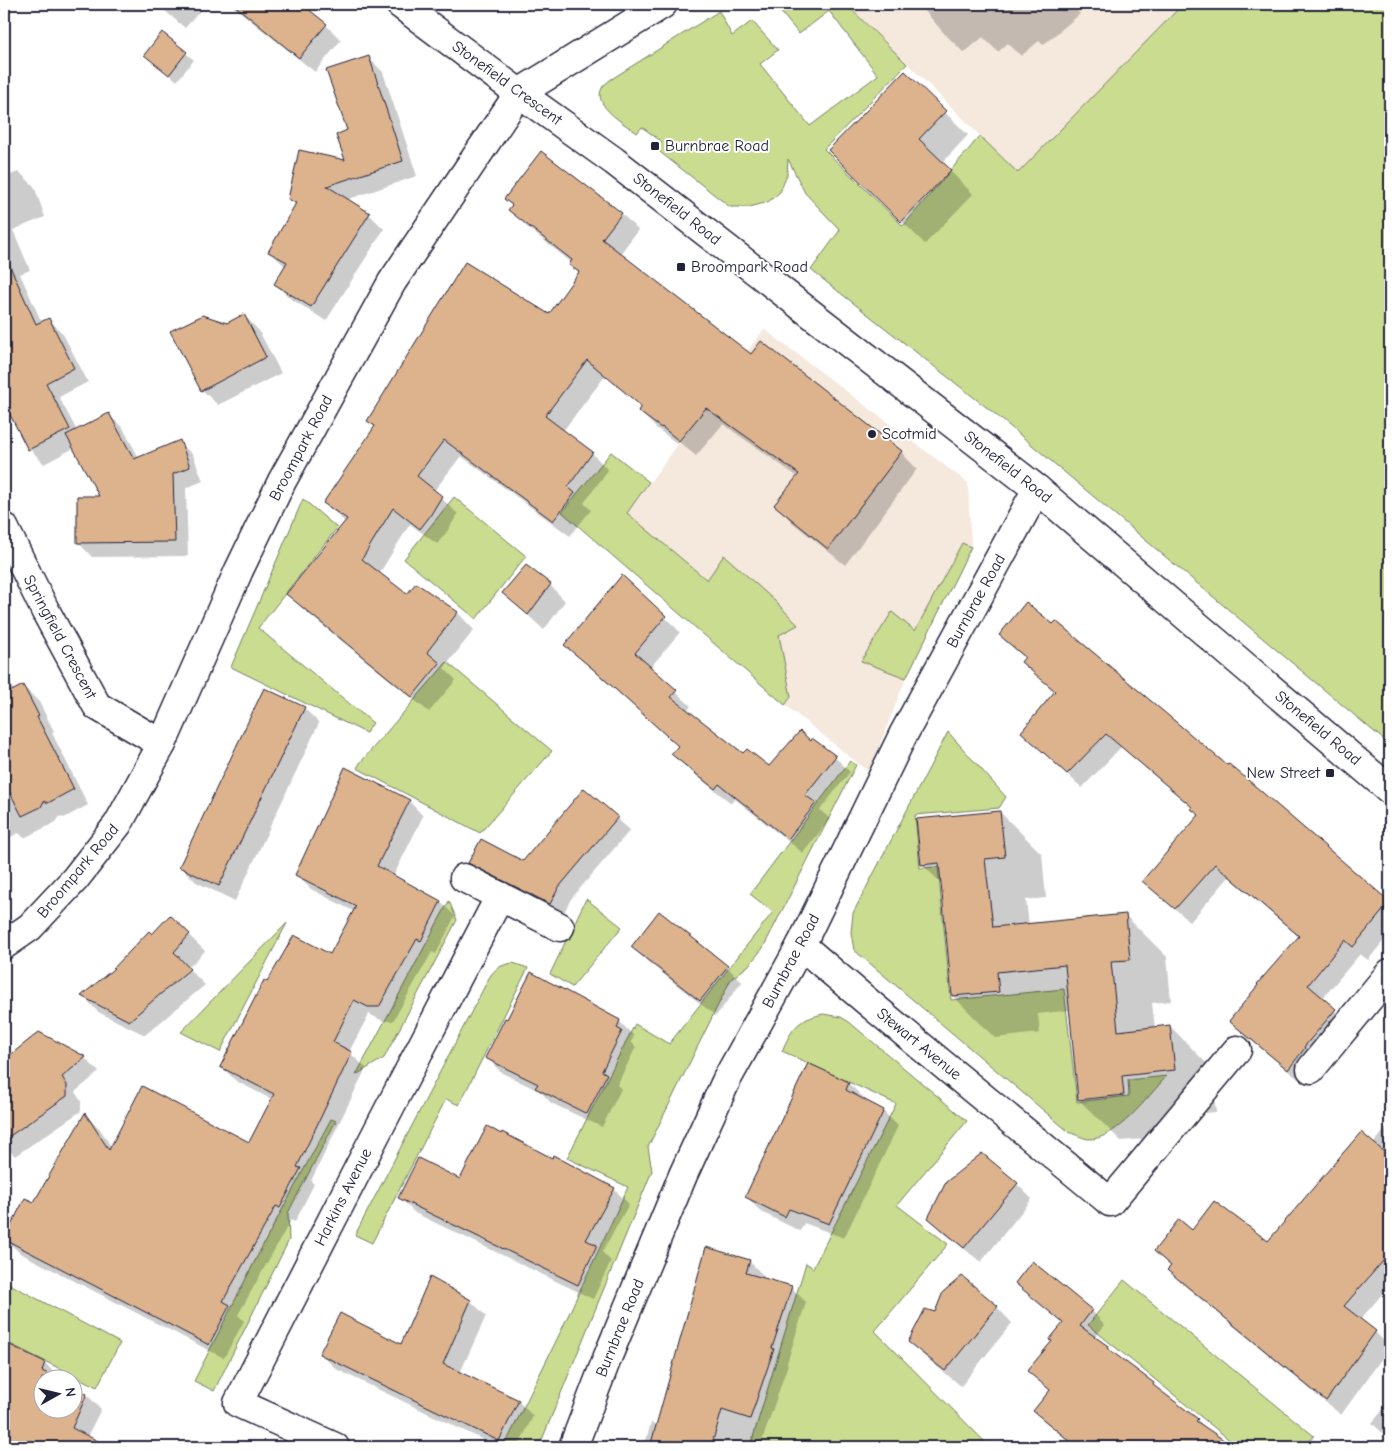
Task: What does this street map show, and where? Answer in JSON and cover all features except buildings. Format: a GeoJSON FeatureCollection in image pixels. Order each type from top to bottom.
{"type":"FeatureCollection","features":[{"type":"Feature","properties":{"kind":"street","name":"Stonefield Crescent"},"geometry":{"type":"LineString","coordinates":[[400,4],[614,161]]}},
{"type":"Feature","properties":{"kind":"street","name":"Broompark Road"},"geometry":{"type":"LineString","coordinates":[[4,945],[30,927],[76,879],[118,824],[162,744],[239,570],[282,480],[392,282],[519,93],[663,4]]}},
{"type":"Feature","properties":{"kind":"street","name":"Stonefield Road"},"geometry":{"type":"LineString","coordinates":[[614,161],[1038,489],[1390,790]]}},
{"type":"Feature","properties":{"kind":"street","name":"Burnbrae Road"},"geometry":{"type":"LineString","coordinates":[[573,1447],[608,1356],[683,1175],[727,1078],[801,945],[903,736],[1038,489]]}},
{"type":"Feature","properties":{"kind":"street","name":"Springfield Crescent"},"geometry":{"type":"LineString","coordinates":[[4,527],[45,610],[97,706],[162,744]]}},
{"type":"Feature","properties":{"kind":"street"},"geometry":{"type":"LineString","coordinates":[[464,878],[560,927]]}},
{"type":"Feature","properties":{"kind":"street","name":"Harkins Avenue"},"geometry":{"type":"LineString","coordinates":[[335,1447],[238,1403],[500,896]]}},
{"type":"Feature","properties":{"kind":"street","name":"Stewart Avenue"},"geometry":{"type":"LineString","coordinates":[[801,945],[874,1008],[924,1047],[1110,1202],[1237,1050]]}},
{"type":"Feature","properties":{"kind":"street"},"geometry":{"type":"LineString","coordinates":[[1311,1069],[1390,974]]}},
{"type":"Feature","properties":{"kind":"shaded area"},"geometry":{"type":"Polygon","coordinates":[[[847,4],[1183,4],[1018,173],[847,4]]]}},
{"type":"Feature","properties":{"kind":"shaded area"},"geometry":{"type":"Polygon","coordinates":[[[764,329],[968,483],[971,547],[906,678],[869,772],[785,705],[791,697],[779,635],[724,556],[707,580],[627,513],[764,329]]]}},
{"type":"Feature","properties":{"kind":"green space"},"geometry":{"type":"Polygon","coordinates":[[[774,4],[846,4],[907,64],[824,149],[903,226],[980,136],[1018,173],[1183,4],[1390,4],[1390,745],[995,414],[811,270],[840,230],[805,193],[788,159],[787,175],[780,192],[768,202],[750,207],[730,207],[656,149],[662,142],[642,127],[637,133],[618,120],[606,108],[600,95],[604,85],[719,11],[732,36],[752,21],[778,50],[760,64],[810,126],[878,75],[829,11],[799,34],[774,4]]]}},
{"type":"Feature","properties":{"kind":"green space"},"geometry":{"type":"Polygon","coordinates":[[[611,452],[649,482],[627,513],[707,580],[724,555],[776,602],[798,625],[779,635],[791,697],[785,705],[562,512],[611,452]]]}},
{"type":"Feature","properties":{"kind":"green space"},"geometry":{"type":"Polygon","coordinates":[[[454,497],[526,556],[476,619],[404,559],[454,497]]]}},
{"type":"Feature","properties":{"kind":"green space"},"geometry":{"type":"Polygon","coordinates":[[[303,499],[337,528],[258,628],[373,723],[366,733],[231,667],[303,499]]]}},
{"type":"Feature","properties":{"kind":"green space"},"geometry":{"type":"Polygon","coordinates":[[[962,543],[971,547],[906,678],[861,661],[892,612],[915,631],[962,543]]]}},
{"type":"Feature","properties":{"kind":"green space"},"geometry":{"type":"Polygon","coordinates":[[[447,662],[552,751],[480,833],[357,768],[447,662]]]}},
{"type":"Feature","properties":{"kind":"green space"},"geometry":{"type":"Polygon","coordinates":[[[948,732],[1006,797],[999,808],[915,815],[920,868],[938,867],[951,1000],[1064,989],[1077,1102],[1129,1096],[1128,1080],[1167,1076],[1131,1116],[1109,1133],[1099,1138],[1083,1138],[1069,1132],[854,950],[851,933],[853,913],[948,732]]]}},
{"type":"Feature","properties":{"kind":"green space"},"geometry":{"type":"Polygon","coordinates":[[[850,761],[856,765],[763,948],[748,966],[731,979],[648,1147],[652,1171],[539,1447],[504,1447],[628,1187],[567,1158],[635,1024],[669,1044],[773,912],[750,894],[850,761]]]}},
{"type":"Feature","properties":{"kind":"green space"},"geometry":{"type":"Polygon","coordinates":[[[586,899],[622,927],[572,987],[550,974],[586,899]]]}},
{"type":"Feature","properties":{"kind":"green space"},"geometry":{"type":"Polygon","coordinates":[[[449,901],[457,920],[384,1058],[356,1075],[449,901]]]}},
{"type":"Feature","properties":{"kind":"green space"},"geometry":{"type":"Polygon","coordinates":[[[287,923],[220,1052],[181,1032],[287,923]]]}},
{"type":"Feature","properties":{"kind":"green space"},"geometry":{"type":"Polygon","coordinates":[[[513,963],[528,968],[459,1105],[446,1099],[372,1243],[355,1235],[489,978],[499,968],[513,963]]]}},
{"type":"Feature","properties":{"kind":"green space"},"geometry":{"type":"Polygon","coordinates":[[[823,1014],[841,1017],[849,1022],[967,1121],[897,1205],[948,1244],[875,1331],[990,1447],[750,1447],[806,1263],[813,1268],[896,1104],[782,1051],[796,1026],[807,1019],[823,1014]]]}},
{"type":"Feature","properties":{"kind":"green space"},"geometry":{"type":"Polygon","coordinates":[[[331,1119],[336,1121],[288,1213],[289,1240],[214,1391],[194,1381],[262,1247],[331,1119]]]}},
{"type":"Feature","properties":{"kind":"green space"},"geometry":{"type":"Polygon","coordinates":[[[1124,1280],[1314,1436],[1305,1447],[1228,1447],[1232,1442],[1088,1325],[1124,1280]]]}},
{"type":"Feature","properties":{"kind":"green space"},"geometry":{"type":"Polygon","coordinates":[[[4,1281],[120,1343],[97,1387],[82,1380],[82,1368],[59,1368],[4,1341],[4,1281]]]}},
{"type":"Feature","properties":{"kind":"place","name":"Burnbrae Road"},"geometry":{"type":"Point","coordinates":[655,146]}},
{"type":"Feature","properties":{"kind":"place","name":"Broompark Road"},"geometry":{"type":"Point","coordinates":[681,267]}},
{"type":"Feature","properties":{"kind":"place","name":"Scotmid"},"geometry":{"type":"Point","coordinates":[872,434]}},
{"type":"Feature","properties":{"kind":"place","name":"New Street"},"geometry":{"type":"Point","coordinates":[1330,773]}}]}
